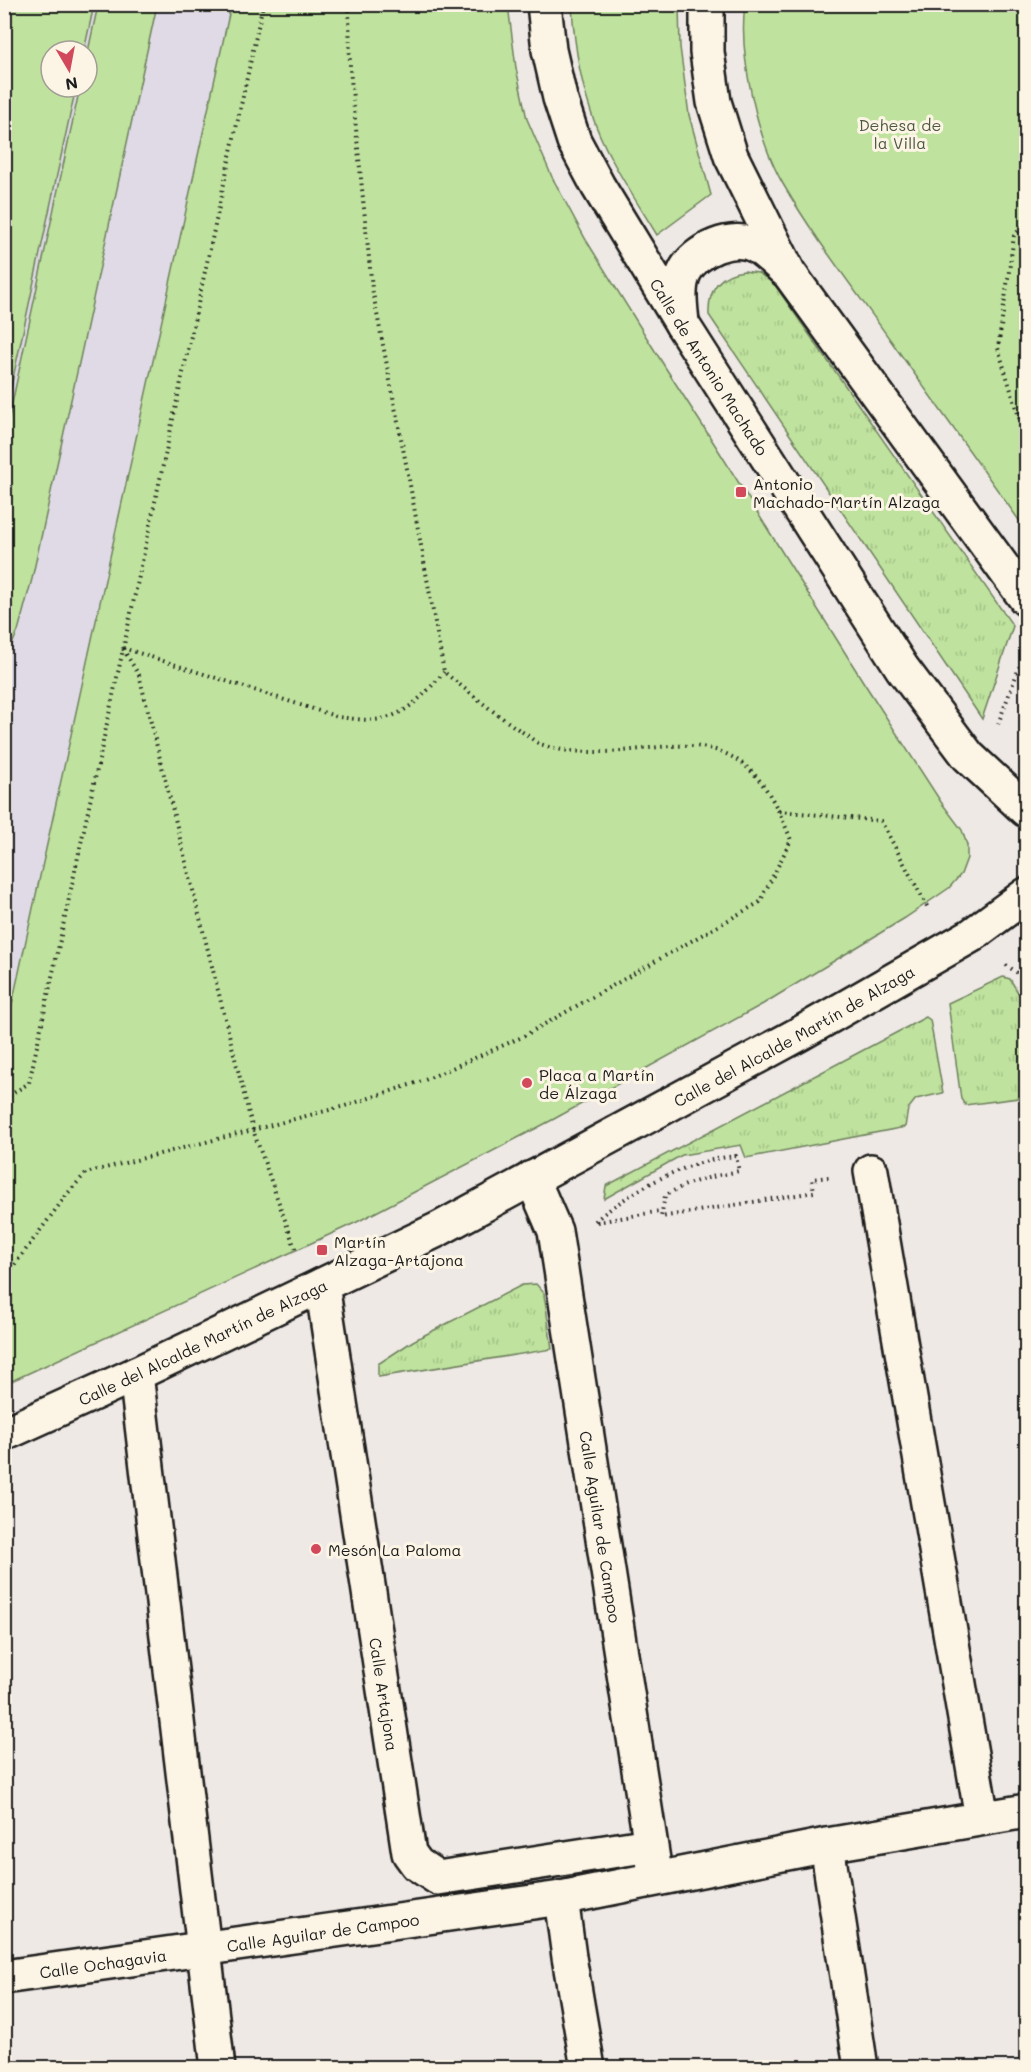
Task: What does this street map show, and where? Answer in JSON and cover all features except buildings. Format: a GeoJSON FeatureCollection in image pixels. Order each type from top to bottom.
{"type":"FeatureCollection","features":[{"type":"Feature","properties":{"kind":"street","name":"Calle de Antonio Machado"},"geometry":{"type":"LineString","coordinates":[[544,4],[549,50],[560,98],[574,141],[598,186],[682,324],[902,668],[968,756],[1026,810]]}},
{"type":"Feature","properties":{"kind":"street"},"geometry":{"type":"LineString","coordinates":[[707,4],[707,52],[714,102],[731,156],[789,273],[1026,598]]}},
{"type":"Feature","properties":{"kind":"street"},"geometry":{"type":"LineString","coordinates":[[682,324],[680,295],[684,273],[695,259],[712,248],[734,241],[755,245],[789,273]]}},
{"type":"Feature","properties":{"kind":"street","name":"Calle del Alcalde Martín de Alzaga"},"geometry":{"type":"LineString","coordinates":[[4,1434],[136,1374],[439,1228],[801,1033],[972,934],[1026,895]]}},
{"type":"Feature","properties":{"kind":"street"},"geometry":{"type":"LineString","coordinates":[[871,1171],[982,1818]]}},
{"type":"Feature","properties":{"kind":"street","name":"Calle Aguilar de Campoo"},"geometry":{"type":"LineString","coordinates":[[532,1178],[555,1231],[656,1879]]}},
{"type":"Feature","properties":{"kind":"street","name":"Calle Artajona"},"geometry":{"type":"LineString","coordinates":[[322,1285],[410,1853],[417,1864],[438,1878],[650,1845]]}},
{"type":"Feature","properties":{"kind":"street"},"geometry":{"type":"LineString","coordinates":[[136,1374],[218,2067]]}},
{"type":"Feature","properties":{"kind":"street","name":"Calle Aguilar de Campoo"},"geometry":{"type":"LineString","coordinates":[[203,1949],[561,1898],[826,1845],[1026,1811]]}},
{"type":"Feature","properties":{"kind":"street"},"geometry":{"type":"LineString","coordinates":[[826,1845],[861,2067]]}},
{"type":"Feature","properties":{"kind":"street"},"geometry":{"type":"LineString","coordinates":[[561,1898],[588,2067]]}},
{"type":"Feature","properties":{"kind":"street","name":"Calle Ochagavia"},"geometry":{"type":"LineString","coordinates":[[4,1977],[203,1949]]}},
{"type":"Feature","properties":{"kind":"path"},"geometry":{"type":"LineString","coordinates":[[4,1099],[29,1083],[263,4]]}},
{"type":"Feature","properties":{"kind":"path"},"geometry":{"type":"LineString","coordinates":[[4,1280],[86,1173],[345,1106],[425,1080],[522,1037],[760,902],[791,840],[779,811],[756,777],[739,759],[715,749],[691,746],[577,752],[541,745],[509,724],[444,672],[372,288],[350,69],[349,4]]}},
{"type":"Feature","properties":{"kind":"path"},"geometry":{"type":"LineString","coordinates":[[1026,222],[1014,236],[998,348],[1026,440]]}},
{"type":"Feature","properties":{"kind":"path"},"geometry":{"type":"LineString","coordinates":[[123,648],[338,717],[372,720],[402,713],[426,693],[444,672]]}},
{"type":"Feature","properties":{"kind":"path"},"geometry":{"type":"LineString","coordinates":[[123,648],[140,675],[253,1130],[299,1261]]}},
{"type":"Feature","properties":{"kind":"path"},"geometry":{"type":"LineString","coordinates":[[968,756],[994,734],[1026,649]]}},
{"type":"Feature","properties":{"kind":"path"},"geometry":{"type":"LineString","coordinates":[[779,811],[881,821],[923,898]]}},
{"type":"Feature","properties":{"kind":"path"},"geometry":{"type":"LineString","coordinates":[[1022,976],[1026,972]]}},
{"type":"Feature","properties":{"kind":"path"},"geometry":{"type":"LineString","coordinates":[[593,1223],[619,1202],[663,1178],[690,1166],[736,1156],[739,1172],[678,1187],[665,1196],[661,1217],[814,1192],[813,1179],[871,1171]]}},
{"type":"Feature","properties":{"kind":"path"},"geometry":{"type":"LineString","coordinates":[[616,1219],[662,1211]]}},
{"type":"Feature","properties":{"kind":"shaded area"},"geometry":{"type":"Polygon","coordinates":[[[5,5],[231,5],[5,1036],[5,5]]]}},
{"type":"Feature","properties":{"kind":"green space"},"geometry":{"type":"Polygon","coordinates":[[[5,4],[94,5],[87,39],[39,39],[39,99],[73,99],[5,415],[5,4]]]}},
{"type":"Feature","properties":{"kind":"green space"},"geometry":{"type":"Polygon","coordinates":[[[98,5],[157,5],[32,579],[18,631],[5,660],[5,436],[77,99],[99,99],[99,39],[91,39],[98,5]]]}},
{"type":"Feature","properties":{"kind":"green space"},"geometry":{"type":"Polygon","coordinates":[[[231,5],[508,5],[516,68],[527,119],[552,177],[586,240],[665,367],[864,683],[941,802],[962,830],[967,845],[967,858],[961,874],[949,888],[905,918],[763,1004],[554,1119],[357,1222],[5,1384],[5,1036],[231,5]]]}},
{"type":"Feature","properties":{"kind":"green space"},"geometry":{"type":"Polygon","coordinates":[[[572,5],[679,5],[680,47],[689,115],[711,195],[657,235],[616,168],[596,126],[579,66],[572,5]]]}},
{"type":"Feature","properties":{"kind":"green space","name":"Dehesa de la Villa"},"geometry":{"type":"Polygon","coordinates":[[[745,5],[1026,5],[1026,530],[808,225],[783,184],[766,145],[752,97],[744,48],[745,5]]]}},
{"type":"Feature","properties":{"kind":"green space"},"geometry":{"type":"Polygon","coordinates":[[[744,271],[758,273],[772,281],[1013,626],[982,719],[709,315],[710,298],[716,285],[727,276],[744,271]]]}},
{"type":"Feature","properties":{"kind":"green space"},"geometry":{"type":"Polygon","coordinates":[[[1003,977],[1010,979],[1026,1006],[1026,1097],[965,1105],[961,1099],[948,1003],[1003,977]]]}},
{"type":"Feature","properties":{"kind":"green space"},"geometry":{"type":"Polygon","coordinates":[[[926,1017],[930,1020],[943,1093],[916,1099],[908,1109],[905,1127],[746,1158],[741,1145],[682,1155],[604,1199],[606,1186],[926,1017]]]}},
{"type":"Feature","properties":{"kind":"green space"},"geometry":{"type":"Polygon","coordinates":[[[536,1284],[544,1293],[552,1349],[378,1377],[378,1364],[413,1341],[522,1285],[536,1284]]]}},
{"type":"Feature","properties":{"kind":"place","name":"Antonio Machado-Martín Alzaga"},"geometry":{"type":"Point","coordinates":[741,492]}},
{"type":"Feature","properties":{"kind":"place","name":"Placa a Martín de Álzaga"},"geometry":{"type":"Point","coordinates":[527,1083]}},
{"type":"Feature","properties":{"kind":"place","name":"Martín Alzaga-Artajona"},"geometry":{"type":"Point","coordinates":[322,1250]}},
{"type":"Feature","properties":{"kind":"place","name":"Mesón La Paloma"},"geometry":{"type":"Point","coordinates":[316,1549]}}]}
